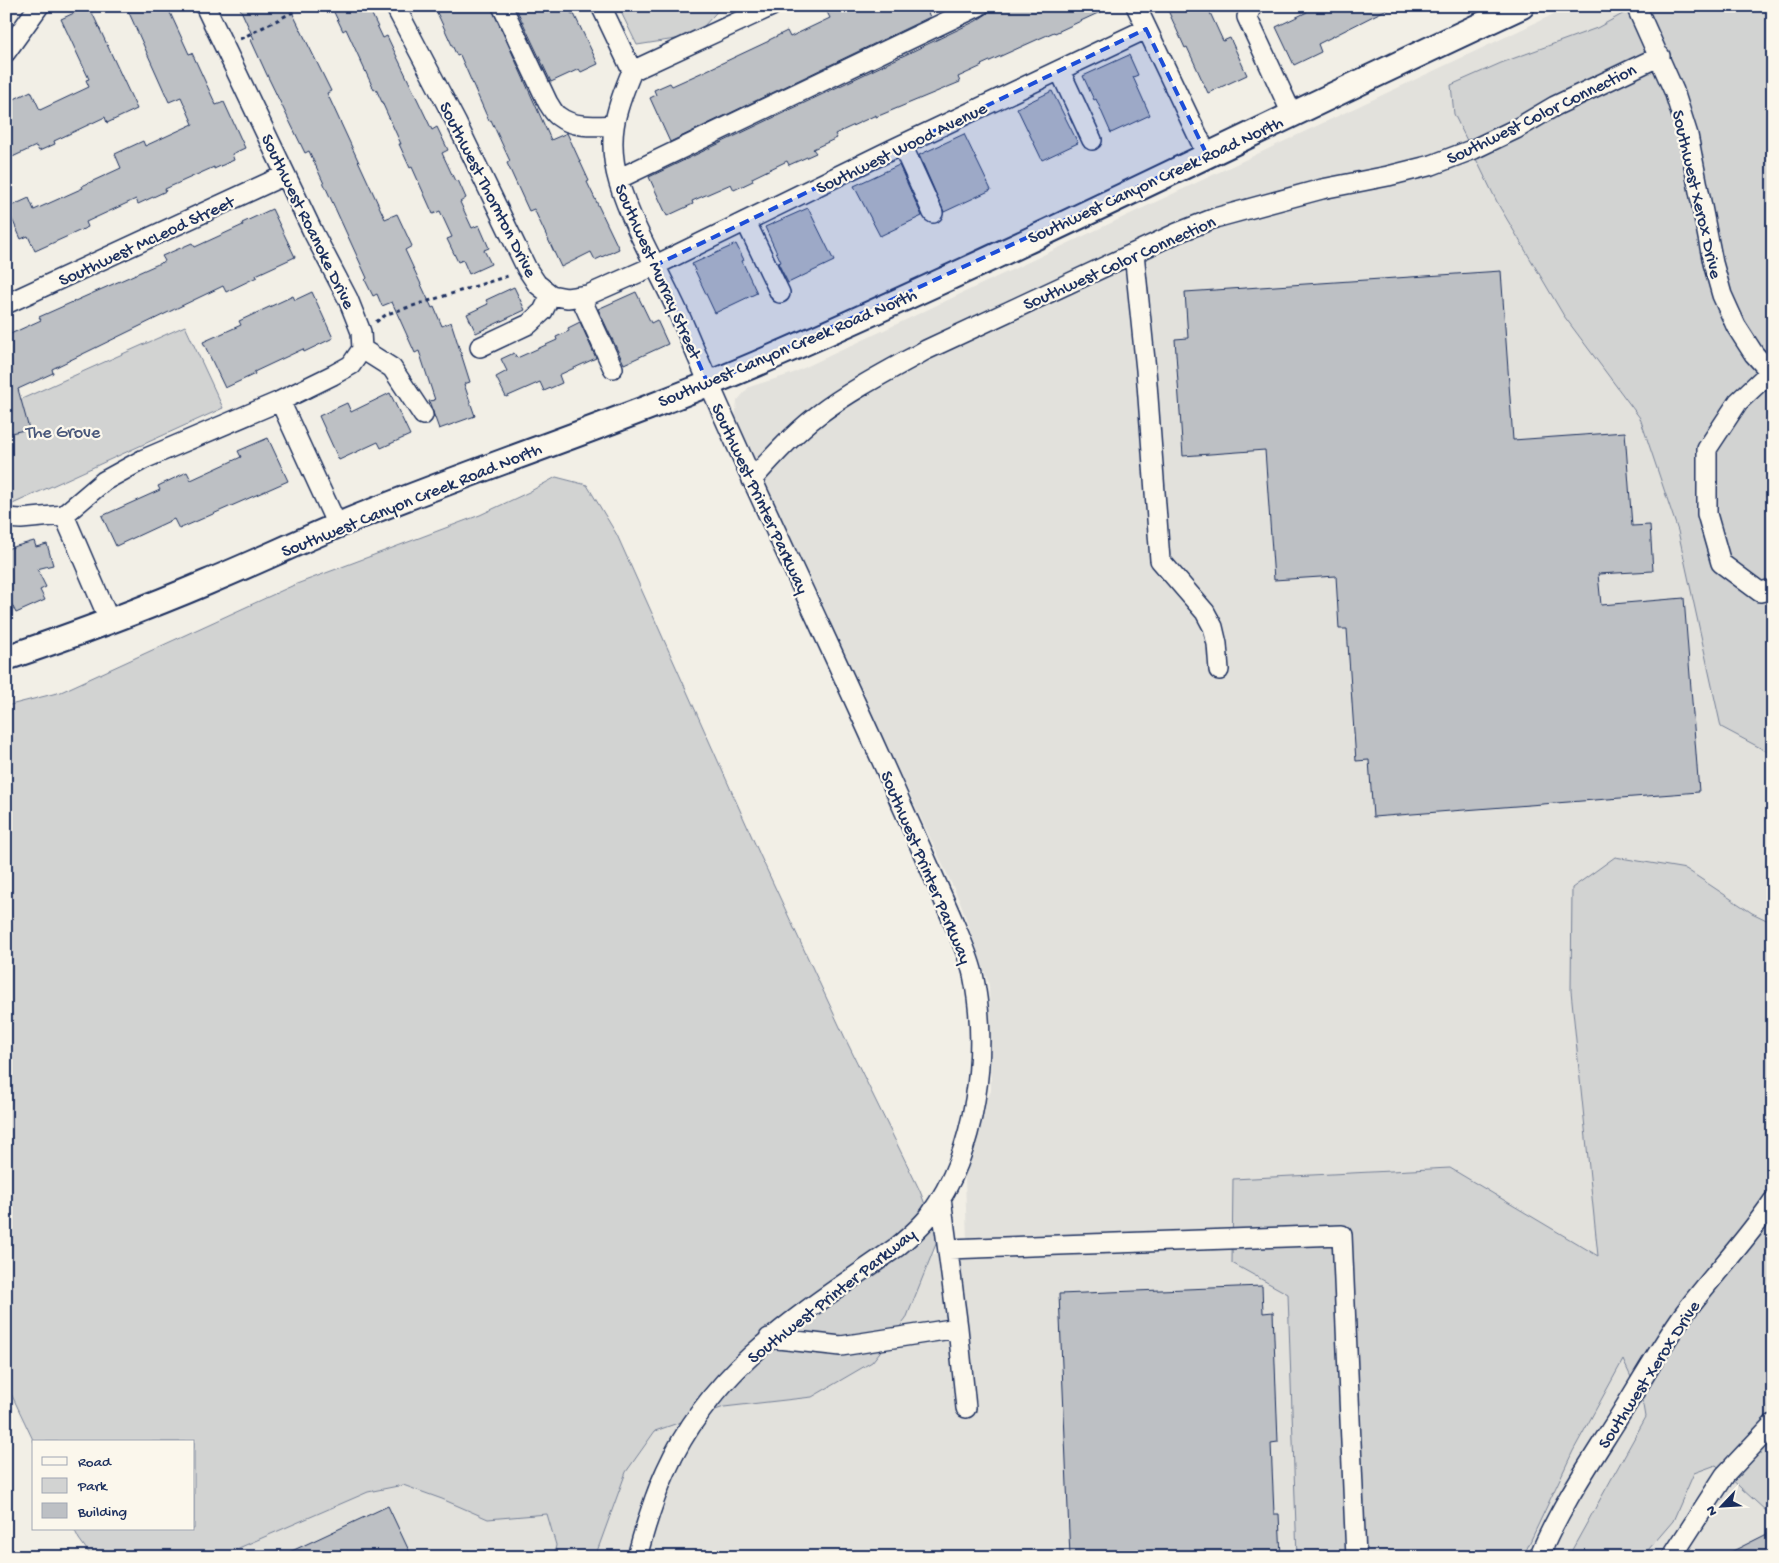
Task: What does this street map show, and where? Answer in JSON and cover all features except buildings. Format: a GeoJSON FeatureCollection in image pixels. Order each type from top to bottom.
{"type":"FeatureCollection","features":[{"type":"Feature","properties":{"kind":"main road","name":"Southwest Canyon Creek Road North"},"geometry":{"type":"LineString","coordinates":[[6,658],[110,622],[212,581],[337,525],[422,491],[708,384],[834,330],[1522,6]]}},
{"type":"Feature","properties":{"kind":"street"},"geometry":{"type":"LineString","coordinates":[[6,52],[39,6]]}},
{"type":"Feature","properties":{"kind":"street","name":"Southwest Roanoke Drive"},"geometry":{"type":"LineString","coordinates":[[205,6],[285,175],[348,299],[362,341]]}},
{"type":"Feature","properties":{"kind":"street","name":"Southwest Thornton Drive"},"geometry":{"type":"LineString","coordinates":[[395,6],[452,114],[527,269],[537,284],[551,295],[567,298],[588,295],[656,265]]}},
{"type":"Feature","properties":{"kind":"street"},"geometry":{"type":"LineString","coordinates":[[502,6],[548,103],[557,116],[572,124],[613,125]]}},
{"type":"Feature","properties":{"kind":"street"},"geometry":{"type":"LineString","coordinates":[[601,6],[632,71],[739,13],[772,6]]}},
{"type":"Feature","properties":{"kind":"street"},"geometry":{"type":"LineString","coordinates":[[618,179],[979,6]]}},
{"type":"Feature","properties":{"kind":"street"},"geometry":{"type":"LineString","coordinates":[[1136,6],[1207,155]]}},
{"type":"Feature","properties":{"kind":"street","name":"Southwest Xerox Drive"},"geometry":{"type":"LineString","coordinates":[[1636,6],[1660,56],[1674,91],[1688,135],[1713,263],[1722,295],[1736,326],[1754,354],[1771,373]]}},
{"type":"Feature","properties":{"kind":"street"},"geometry":{"type":"LineString","coordinates":[[1247,10],[1292,114]]}},
{"type":"Feature","properties":{"kind":"street","name":"Southwest Wood Avenue"},"geometry":{"type":"LineString","coordinates":[[656,265],[1146,29]]}},
{"type":"Feature","properties":{"kind":"street","name":"Southwest Color Connection"},"geometry":{"type":"LineString","coordinates":[[752,480],[782,447],[817,416],[926,350],[1177,233],[1215,218],[1322,188],[1388,176],[1432,165],[1474,149],[1516,129],[1555,106],[1660,56]]}},
{"type":"Feature","properties":{"kind":"street","name":"Southwest Murray Street"},"geometry":{"type":"LineString","coordinates":[[632,71],[621,97],[613,125],[618,179],[638,229],[685,327],[708,384]]}},
{"type":"Feature","properties":{"kind":"street"},"geometry":{"type":"LineString","coordinates":[[1060,71],[1092,140]]}},
{"type":"Feature","properties":{"kind":"street"},"geometry":{"type":"LineString","coordinates":[[902,145],[933,214]]}},
{"type":"Feature","properties":{"kind":"street","name":"Southwest McLeod Street"},"geometry":{"type":"LineString","coordinates":[[6,304],[285,175]]}},
{"type":"Feature","properties":{"kind":"street"},"geometry":{"type":"LineString","coordinates":[[746,222],[780,293]]}},
{"type":"Feature","properties":{"kind":"street"},"geometry":{"type":"LineString","coordinates":[[1134,253],[1146,370],[1160,560],[1205,612],[1213,627],[1217,644],[1218,670]]}},
{"type":"Feature","properties":{"kind":"street"},"geometry":{"type":"LineString","coordinates":[[480,347],[529,324],[543,311],[551,295]]}},
{"type":"Feature","properties":{"kind":"street"},"geometry":{"type":"LineString","coordinates":[[580,296],[613,368]]}},
{"type":"Feature","properties":{"kind":"street"},"geometry":{"type":"LineString","coordinates":[[6,518],[21,519],[64,515],[104,481],[144,459],[280,401],[351,365],[362,341],[392,368],[423,415]]}},
{"type":"Feature","properties":{"kind":"street"},"geometry":{"type":"LineString","coordinates":[[1771,373],[1738,402],[1707,449],[1707,514],[1721,563],[1760,592],[1773,589]]}},
{"type":"Feature","properties":{"kind":"street","name":"Southwest Printer Parkway"},"geometry":{"type":"LineString","coordinates":[[637,1557],[652,1504],[667,1469],[686,1435],[708,1402],[736,1369],[769,1338],[898,1247],[919,1227],[941,1198],[964,1146],[974,1103],[977,1077],[980,1025],[968,957],[938,886],[708,384]]}},
{"type":"Feature","properties":{"kind":"street"},"geometry":{"type":"LineString","coordinates":[[280,401],[337,525]]}},
{"type":"Feature","properties":{"kind":"street"},"geometry":{"type":"LineString","coordinates":[[64,515],[110,622]]}},
{"type":"Feature","properties":{"kind":"street"},"geometry":{"type":"LineString","coordinates":[[941,1198],[949,1250],[966,1408]]}},
{"type":"Feature","properties":{"kind":"street","name":"Southwest Xerox Drive"},"geometry":{"type":"LineString","coordinates":[[1539,1557],[1547,1538],[1598,1451],[1682,1316],[1758,1223],[1773,1201]]}},
{"type":"Feature","properties":{"kind":"street"},"geometry":{"type":"LineString","coordinates":[[949,1250],[1342,1235],[1356,1557]]}},
{"type":"Feature","properties":{"kind":"street"},"geometry":{"type":"LineString","coordinates":[[769,1338],[841,1346],[958,1328]]}},
{"type":"Feature","properties":{"kind":"street"},"geometry":{"type":"LineString","coordinates":[[1672,1557],[1725,1476],[1773,1424]]}},
{"type":"Feature","properties":{"kind":"path"},"geometry":{"type":"LineString","coordinates":[[224,47],[305,6]]}},
{"type":"Feature","properties":{"kind":"path"},"geometry":{"type":"LineString","coordinates":[[362,341],[387,314],[527,269]]}},
{"type":"Feature","properties":{"kind":"highlighted area"},"geometry":{"type":"Polygon","coordinates":[[[1146,29],[1207,155],[708,384],[656,265],[1146,29]]]}},
{"type":"Feature","properties":{"kind":"shaded area"},"geometry":{"type":"Polygon","coordinates":[[[1571,6],[1773,6],[1773,1557],[108,1557],[195,1530],[195,1525],[967,1242],[964,1146],[991,1091],[989,985],[961,904],[735,420],[737,401],[749,387],[791,374],[1571,6]]]}},
{"type":"Feature","properties":{"kind":"green space"},"geometry":{"type":"Polygon","coordinates":[[[618,6],[722,6],[695,36],[637,45],[618,6]]]}},
{"type":"Feature","properties":{"kind":"green space"},"geometry":{"type":"Polygon","coordinates":[[[1637,6],[1773,6],[1773,750],[1768,752],[1721,727],[1678,531],[1640,418],[1564,316],[1498,204],[1454,114],[1451,85],[1501,63],[1597,28],[1637,6]]]}},
{"type":"Feature","properties":{"kind":"green space","name":"The Grove"},"geometry":{"type":"Polygon","coordinates":[[[185,326],[223,408],[6,507],[6,406],[185,326]]]}},
{"type":"Feature","properties":{"kind":"green space"},"geometry":{"type":"Polygon","coordinates":[[[556,477],[587,485],[617,535],[760,855],[846,1040],[920,1191],[938,1239],[906,1319],[872,1362],[812,1397],[724,1407],[655,1431],[626,1472],[595,1557],[554,1557],[556,1545],[547,1514],[488,1519],[403,1485],[368,1492],[218,1557],[92,1557],[74,1530],[195,1530],[195,1440],[33,1440],[6,1383],[6,706],[61,692],[294,585],[480,515],[556,477]]]}},
{"type":"Feature","properties":{"kind":"green space"},"geometry":{"type":"Polygon","coordinates":[[[1615,857],[1686,869],[1752,913],[1773,923],[1773,1510],[1766,1511],[1716,1465],[1694,1473],[1673,1521],[1642,1557],[1568,1557],[1646,1417],[1644,1405],[1623,1360],[1573,1451],[1523,1557],[1297,1557],[1288,1294],[1232,1263],[1233,1179],[1450,1168],[1598,1256],[1571,991],[1572,888],[1615,857]]]}}]}
